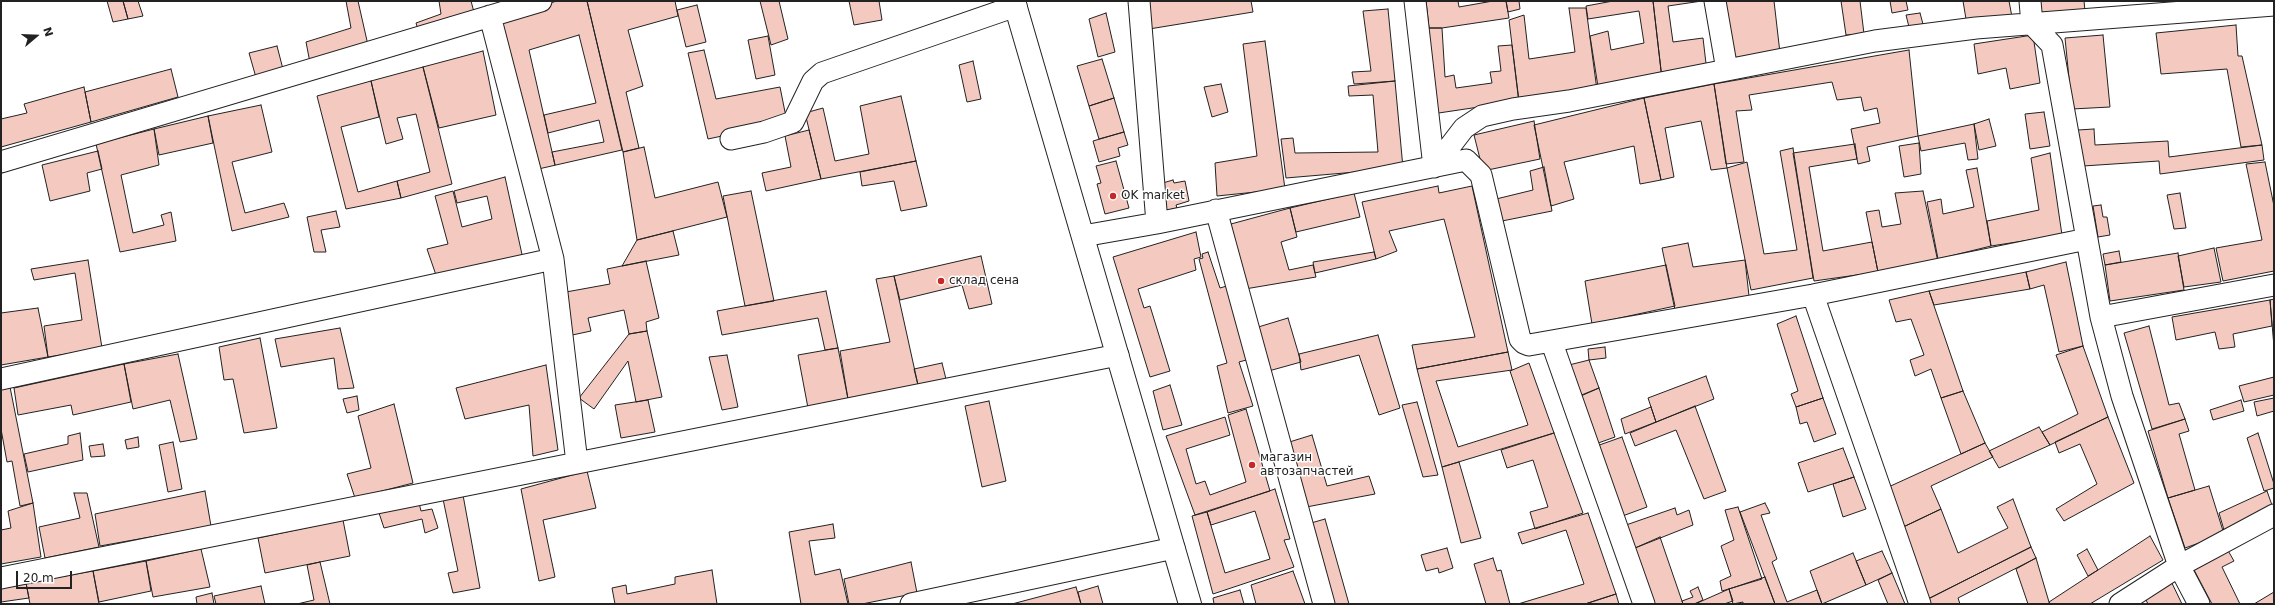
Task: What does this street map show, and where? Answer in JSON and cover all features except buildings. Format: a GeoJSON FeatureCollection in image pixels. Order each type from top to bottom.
{"type":"FeatureCollection","features":[{"type":"Feature","properties":{"kind":"main road"},"geometry":{"type":"LineString","coordinates":[[1015,3],[1190,604]]}},
{"type":"Feature","properties":{"kind":"street"},"geometry":{"type":"LineString","coordinates":[[1,162],[541,1]]}},
{"type":"Feature","properties":{"kind":"street"},"geometry":{"type":"LineString","coordinates":[[1139,1],[1157,223]]}},
{"type":"Feature","properties":{"kind":"street"},"geometry":{"type":"LineString","coordinates":[[1415,1],[1434,167]]}},
{"type":"Feature","properties":{"kind":"street"},"geometry":{"type":"LineString","coordinates":[[1715,1],[1727,70]]}},
{"type":"Feature","properties":{"kind":"street"},"geometry":{"type":"LineString","coordinates":[[2030,1],[2032,24],[2052,45],[2101,317],[2122,396],[2179,566],[2199,604]]}},
{"type":"Feature","properties":{"kind":"street"},"geometry":{"type":"LineString","coordinates":[[731,139],[764,132],[793,122],[813,81],[822,74],[1015,3]]}},
{"type":"Feature","properties":{"kind":"street"},"geometry":{"type":"LineString","coordinates":[[1434,167],[1464,128],[1482,116],[1875,41],[2032,24],[2274,5]]}},
{"type":"Feature","properties":{"kind":"street"},"geometry":{"type":"LineString","coordinates":[[490,16],[553,259],[577,463]]}},
{"type":"Feature","properties":{"kind":"street"},"geometry":{"type":"LineString","coordinates":[[1083,236],[1157,223],[1466,160],[1481,175],[1520,339],[1524,344],[1529,345],[1552,343],[1813,295],[2087,239]]}},
{"type":"Feature","properties":{"kind":"street"},"geometry":{"type":"LineString","coordinates":[[1216,210],[1324,604]]}},
{"type":"Feature","properties":{"kind":"street"},"geometry":{"type":"LineString","coordinates":[[1,379],[553,259]]}},
{"type":"Feature","properties":{"kind":"street"},"geometry":{"type":"LineString","coordinates":[[2101,317],[2274,284]]}},
{"type":"Feature","properties":{"kind":"street"},"geometry":{"type":"LineString","coordinates":[[1813,295],[1920,604]]}},
{"type":"Feature","properties":{"kind":"street"},"geometry":{"type":"LineString","coordinates":[[1552,343],[1644,604]]}},
{"type":"Feature","properties":{"kind":"street"},"geometry":{"type":"LineString","coordinates":[[1,578],[1118,355]]}},
{"type":"Feature","properties":{"kind":"street"},"geometry":{"type":"LineString","coordinates":[[2120,604],[2179,566],[2274,515]]}},
{"type":"Feature","properties":{"kind":"street"},"geometry":{"type":"LineString","coordinates":[[911,604],[1174,548]]}},
{"type":"Feature","properties":{"kind":"place","name":"OK market"},"geometry":{"type":"Point","coordinates":[1113,196]}},
{"type":"Feature","properties":{"kind":"place","name":"склад сена"},"geometry":{"type":"Point","coordinates":[941,281]}},
{"type":"Feature","properties":{"kind":"place","name":"магазин автозапчастей"},"geometry":{"type":"Point","coordinates":[1252,465]}}]}
